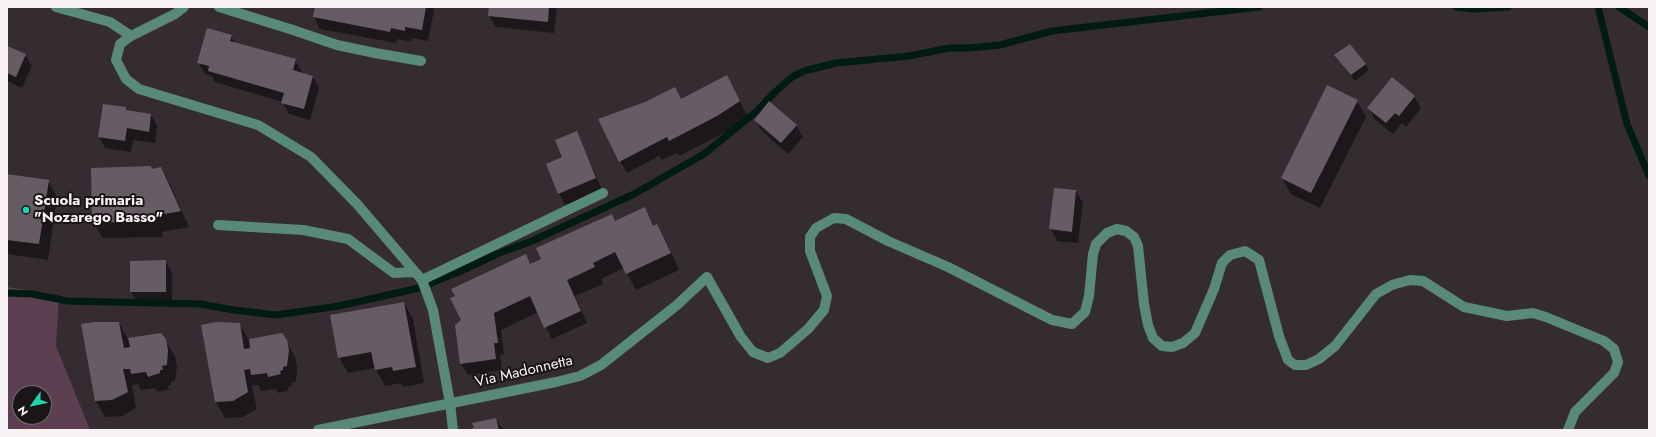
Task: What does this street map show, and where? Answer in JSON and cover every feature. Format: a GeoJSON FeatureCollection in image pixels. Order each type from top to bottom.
{"type":"FeatureCollection","features":[{"type":"Feature","properties":{"kind":"street"},"geometry":{"type":"LineString","coordinates":[[56,7],[110,22],[131,36]]}},
{"type":"Feature","properties":{"kind":"street"},"geometry":{"type":"LineString","coordinates":[[184,7],[175,14],[131,36],[120,44],[116,60],[126,79],[139,89],[258,125],[310,157],[357,204],[422,280],[433,310],[450,403],[453,430]]}},
{"type":"Feature","properties":{"kind":"street"},"geometry":{"type":"LineString","coordinates":[[219,7],[290,28],[337,45],[375,54],[421,61]]}},
{"type":"Feature","properties":{"kind":"street"},"geometry":{"type":"LineString","coordinates":[[422,280],[603,193]]}},
{"type":"Feature","properties":{"kind":"street","name":"Via Madonnetta"},"geometry":{"type":"LineString","coordinates":[[318,430],[580,376],[601,365],[677,305],[706,277],[741,337],[753,352],[768,358],[780,353],[808,330],[824,310],[827,296],[810,251],[810,237],[816,228],[834,218],[846,219],[888,241],[948,267],[1052,320],[1072,324],[1085,312],[1090,296],[1093,254],[1096,244],[1107,233],[1117,229],[1126,231],[1134,237],[1138,246],[1148,325],[1153,338],[1162,346],[1172,347],[1183,343],[1195,333],[1214,289],[1222,263],[1230,255],[1245,251],[1259,260],[1279,336],[1288,360],[1295,365],[1306,365],[1319,359],[1335,346],[1376,294],[1410,280],[1423,281],[1464,307],[1507,316],[1534,313],[1604,341],[1614,349],[1618,362],[1614,373],[1575,412],[1568,430]]}},
{"type":"Feature","properties":{"kind":"street"},"geometry":{"type":"LineString","coordinates":[[218,225],[303,230],[348,239],[394,273],[415,272]]}},
{"type":"Feature","properties":{"kind":"shaded area"},"geometry":{"type":"Polygon","coordinates":[[[7,287],[59,296],[56,346],[90,430],[7,430],[7,287]]]}},
{"type":"Feature","properties":{"kind":"building"},"geometry":{"type":"Polygon","coordinates":[[[315,7],[426,7],[422,30],[405,27],[405,31],[391,28],[390,32],[313,17],[315,7]]]}},
{"type":"Feature","properties":{"kind":"building"},"geometry":{"type":"Polygon","coordinates":[[[489,7],[549,7],[548,22],[488,16],[489,7]]]}},
{"type":"Feature","properties":{"kind":"building"},"geometry":{"type":"Polygon","coordinates":[[[207,28],[232,35],[230,41],[296,59],[293,70],[313,76],[304,109],[281,103],[284,93],[208,71],[209,66],[197,63],[207,28]]]}},
{"type":"Feature","properties":{"kind":"building"},"geometry":{"type":"Polygon","coordinates":[[[1350,44],[1366,64],[1351,75],[1334,55],[1350,44]]]}},
{"type":"Feature","properties":{"kind":"building"},"geometry":{"type":"Polygon","coordinates":[[[7,46],[26,54],[16,77],[7,73],[7,46]]]}},
{"type":"Feature","properties":{"kind":"building"},"geometry":{"type":"Polygon","coordinates":[[[727,75],[740,101],[717,116],[669,141],[667,137],[619,162],[598,119],[645,102],[675,87],[681,99],[727,75]]]}},
{"type":"Feature","properties":{"kind":"building"},"geometry":{"type":"Polygon","coordinates":[[[1392,77],[1415,96],[1399,116],[1395,113],[1386,123],[1367,108],[1392,77]]]}},
{"type":"Feature","properties":{"kind":"building"},"geometry":{"type":"Polygon","coordinates":[[[1327,85],[1358,100],[1311,193],[1281,178],[1327,85]]]}},
{"type":"Feature","properties":{"kind":"building"},"geometry":{"type":"Polygon","coordinates":[[[769,101],[797,125],[781,143],[754,120],[769,101]]]}},
{"type":"Feature","properties":{"kind":"building"},"geometry":{"type":"Polygon","coordinates":[[[103,104],[126,107],[126,110],[151,114],[149,132],[127,128],[125,141],[98,137],[103,104]]]}},
{"type":"Feature","properties":{"kind":"building"},"geometry":{"type":"Polygon","coordinates":[[[577,131],[596,178],[558,194],[546,164],[562,157],[555,140],[577,131]]]}},
{"type":"Feature","properties":{"kind":"building"},"geometry":{"type":"Polygon","coordinates":[[[151,166],[152,169],[161,167],[181,211],[154,216],[154,221],[92,223],[91,168],[151,166]]]}},
{"type":"Feature","properties":{"kind":"building","name":"Scuola primaria \"Nozarego Basso\""},"geometry":{"type":"Polygon","coordinates":[[[7,174],[49,180],[39,244],[7,240],[7,174]]]}},
{"type":"Feature","properties":{"kind":"building"},"geometry":{"type":"Polygon","coordinates":[[[1054,188],[1076,190],[1072,232],[1049,229],[1054,188]]]}},
{"type":"Feature","properties":{"kind":"building"},"geometry":{"type":"Polygon","coordinates":[[[645,207],[653,226],[657,224],[671,253],[626,274],[615,252],[593,263],[595,267],[567,280],[581,311],[544,328],[530,296],[494,313],[498,343],[494,343],[496,359],[460,364],[455,325],[461,320],[450,298],[455,296],[451,289],[526,254],[530,264],[541,259],[536,248],[612,214],[615,221],[645,207]]]}},
{"type":"Feature","properties":{"kind":"building"},"geometry":{"type":"Polygon","coordinates":[[[166,260],[166,292],[130,292],[130,261],[166,260]]]}},
{"type":"Feature","properties":{"kind":"building"},"geometry":{"type":"Polygon","coordinates":[[[404,302],[416,367],[393,371],[392,367],[375,370],[371,352],[338,358],[330,315],[404,302]]]}},
{"type":"Feature","properties":{"kind":"building"},"geometry":{"type":"Polygon","coordinates":[[[95,322],[119,322],[124,348],[130,347],[128,338],[161,333],[166,339],[168,350],[167,365],[162,366],[163,370],[160,370],[160,373],[148,377],[146,372],[131,374],[130,369],[123,369],[128,392],[112,400],[95,401],[81,324],[95,322]]]}},
{"type":"Feature","properties":{"kind":"building"},"geometry":{"type":"Polygon","coordinates":[[[216,322],[240,323],[244,349],[250,348],[249,339],[282,333],[287,340],[289,350],[287,366],[283,367],[283,370],[280,371],[281,374],[268,377],[267,373],[251,375],[250,369],[244,370],[248,392],[233,401],[215,402],[201,325],[216,322]]]}},
{"type":"Feature","properties":{"kind":"building"},"geometry":{"type":"Polygon","coordinates":[[[496,418],[499,430],[466,430],[474,428],[472,423],[496,418]]]}},
{"type":"Feature","properties":{"kind":"waterway"},"geometry":{"type":"LineString","coordinates":[[7,293],[32,294],[68,301],[200,304],[276,315],[339,306],[419,288],[497,254],[532,241],[634,194],[704,154],[757,111],[792,77],[804,71],[836,63],[909,56],[949,48],[1000,45],[1052,31],[1259,7]]}},
{"type":"Feature","properties":{"kind":"waterway"},"geometry":{"type":"LineString","coordinates":[[1456,7],[1474,9],[1508,7]]}},
{"type":"Feature","properties":{"kind":"waterway"},"geometry":{"type":"LineString","coordinates":[[1598,7],[1627,124],[1649,176]]}},
{"type":"Feature","properties":{"kind":"waterway"},"geometry":{"type":"LineString","coordinates":[[1619,7],[1649,27]]}},
{"type":"Feature","properties":{"kind":"place","name":"Scuola primaria \"Nozarego Basso\""},"geometry":{"type":"Point","coordinates":[26,210]}}]}
